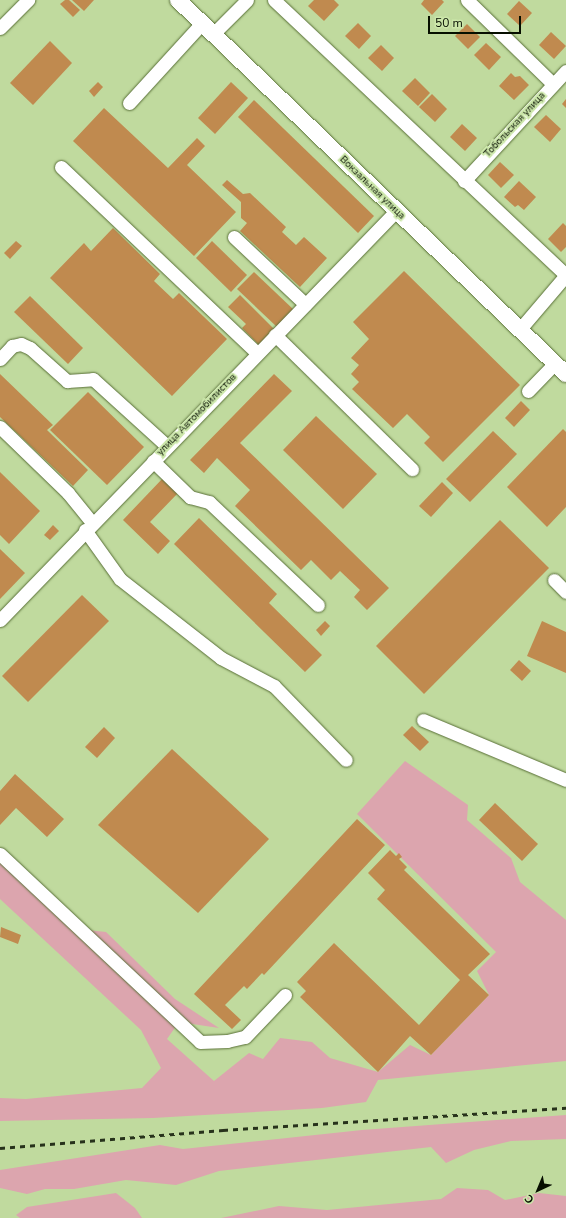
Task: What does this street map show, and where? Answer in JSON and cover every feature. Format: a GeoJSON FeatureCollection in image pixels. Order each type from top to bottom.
{"type":"FeatureCollection","features":[{"type":"Feature","properties":{"kind":"main road","name":"Вокзальная улица"},"geometry":{"type":"LineString","coordinates":[[178,0],[560,369]]}},
{"type":"Feature","properties":{"kind":"street"},"geometry":{"type":"LineString","coordinates":[[0,28],[28,0]]}},
{"type":"Feature","properties":{"kind":"street"},"geometry":{"type":"LineString","coordinates":[[213,34],[246,0]]}},
{"type":"Feature","properties":{"kind":"street"},"geometry":{"type":"LineString","coordinates":[[274,0],[464,181],[566,275],[520,329]]}},
{"type":"Feature","properties":{"kind":"street"},"geometry":{"type":"LineString","coordinates":[[468,0],[553,84]]}},
{"type":"Feature","properties":{"kind":"street"},"geometry":{"type":"LineString","coordinates":[[128,103],[202,23]]}},
{"type":"Feature","properties":{"kind":"street","name":"Тобольская улица"},"geometry":{"type":"LineString","coordinates":[[464,181],[566,71]]}},
{"type":"Feature","properties":{"kind":"street"},"geometry":{"type":"LineString","coordinates":[[61,167],[257,353]]}},
{"type":"Feature","properties":{"kind":"street","name":"улица Автомобилистов"},"geometry":{"type":"LineString","coordinates":[[0,620],[89,526],[396,211]]}},
{"type":"Feature","properties":{"kind":"street"},"geometry":{"type":"LineString","coordinates":[[234,237],[305,304]]}},
{"type":"Feature","properties":{"kind":"street"},"geometry":{"type":"LineString","coordinates":[[275,335],[412,469]]}},
{"type":"Feature","properties":{"kind":"street"},"geometry":{"type":"LineString","coordinates":[[0,359],[12,346],[21,344],[30,348],[67,381],[93,379],[167,446]]}},
{"type":"Feature","properties":{"kind":"street"},"geometry":{"type":"LineString","coordinates":[[528,392],[560,369]]}},
{"type":"Feature","properties":{"kind":"street"},"geometry":{"type":"LineString","coordinates":[[0,427],[68,493],[120,579],[221,658],[274,686],[346,760]]}},
{"type":"Feature","properties":{"kind":"street"},"geometry":{"type":"LineString","coordinates":[[153,461],[190,497],[210,502],[318,605]]}},
{"type":"Feature","properties":{"kind":"street"},"geometry":{"type":"LineString","coordinates":[[554,580],[566,592]]}},
{"type":"Feature","properties":{"kind":"street"},"geometry":{"type":"LineString","coordinates":[[423,720],[566,780]]}},
{"type":"Feature","properties":{"kind":"street"},"geometry":{"type":"LineString","coordinates":[[0,854],[200,1042],[226,1041],[245,1037],[285,995]]}},
{"type":"Feature","properties":{"kind":"shaded area"},"geometry":{"type":"Polygon","coordinates":[[[405,761],[468,805],[467,820],[511,858],[520,882],[566,920],[566,1061],[378,1080],[366,1102],[322,1108],[153,1118],[0,1121],[0,1098],[26,1099],[142,1088],[161,1068],[141,1030],[0,899],[0,862],[87,930],[106,932],[175,999],[219,1028],[179,1022],[167,1039],[214,1081],[249,1053],[263,1059],[280,1038],[312,1042],[330,1058],[378,1072],[410,1045],[431,1055],[489,995],[477,971],[496,952],[357,814],[405,761]]]}},
{"type":"Feature","properties":{"kind":"shaded area"},"geometry":{"type":"Polygon","coordinates":[[[566,1115],[566,1139],[511,1141],[474,1150],[446,1163],[431,1147],[219,1171],[176,1185],[126,1180],[74,1189],[45,1189],[27,1194],[0,1188],[0,1170],[160,1145],[183,1149],[362,1130],[566,1115]]]}},
{"type":"Feature","properties":{"kind":"shaded area"},"geometry":{"type":"Polygon","coordinates":[[[457,1188],[488,1190],[505,1200],[539,1193],[566,1196],[566,1218],[221,1218],[279,1206],[327,1210],[441,1199],[457,1188]]]}},
{"type":"Feature","properties":{"kind":"shaded area"},"geometry":{"type":"Polygon","coordinates":[[[116,1193],[135,1208],[142,1218],[20,1218],[16,1215],[27,1207],[116,1193]]]}},
{"type":"Feature","properties":{"kind":"building"},"geometry":{"type":"Polygon","coordinates":[[[65,0],[69,0],[80,10],[73,17],[60,4],[65,0]]]}},
{"type":"Feature","properties":{"kind":"building"},"geometry":{"type":"Polygon","coordinates":[[[72,0],[94,0],[84,11],[72,0]]]}},
{"type":"Feature","properties":{"kind":"building"},"geometry":{"type":"Polygon","coordinates":[[[314,0],[334,0],[339,5],[324,21],[308,6],[314,0]]]}},
{"type":"Feature","properties":{"kind":"building"},"geometry":{"type":"Polygon","coordinates":[[[424,0],[442,0],[444,2],[432,15],[421,4],[424,0]]]}},
{"type":"Feature","properties":{"kind":"building"},"geometry":{"type":"Polygon","coordinates":[[[519,1],[532,13],[520,26],[507,14],[519,1]]]}},
{"type":"Feature","properties":{"kind":"building"},"geometry":{"type":"Polygon","coordinates":[[[358,23],[371,36],[359,49],[345,36],[358,23]]]}},
{"type":"Feature","properties":{"kind":"building"},"geometry":{"type":"Polygon","coordinates":[[[467,24],[480,37],[468,49],[455,36],[467,24]]]}},
{"type":"Feature","properties":{"kind":"building"},"geometry":{"type":"Polygon","coordinates":[[[551,32],[566,46],[554,59],[539,45],[551,32]]]}},
{"type":"Feature","properties":{"kind":"building"},"geometry":{"type":"Polygon","coordinates":[[[50,41],[72,63],[33,105],[10,83],[50,41]]]}},
{"type":"Feature","properties":{"kind":"building"},"geometry":{"type":"Polygon","coordinates":[[[486,43],[501,57],[489,70],[474,55],[486,43]]]}},
{"type":"Feature","properties":{"kind":"building"},"geometry":{"type":"Polygon","coordinates":[[[381,45],[394,58],[382,71],[368,58],[381,45]]]}},
{"type":"Feature","properties":{"kind":"building"},"geometry":{"type":"Polygon","coordinates":[[[511,73],[515,77],[520,76],[529,85],[514,100],[499,86],[511,73]]]}},
{"type":"Feature","properties":{"kind":"building"},"geometry":{"type":"Polygon","coordinates":[[[415,78],[430,93],[418,106],[402,91],[415,78]]]}},
{"type":"Feature","properties":{"kind":"building"},"geometry":{"type":"Polygon","coordinates":[[[98,82],[103,87],[94,97],[89,91],[98,82]]]}},
{"type":"Feature","properties":{"kind":"building"},"geometry":{"type":"Polygon","coordinates":[[[231,82],[248,98],[215,134],[198,118],[231,82]]]}},
{"type":"Feature","properties":{"kind":"building"},"geometry":{"type":"Polygon","coordinates":[[[432,94],[447,109],[435,122],[419,107],[432,94]]]}},
{"type":"Feature","properties":{"kind":"building"},"geometry":{"type":"Polygon","coordinates":[[[566,99],[566,108],[562,104],[566,99]]]}},
{"type":"Feature","properties":{"kind":"building"},"geometry":{"type":"Polygon","coordinates":[[[254,100],[374,216],[358,233],[238,117],[254,100]]]}},
{"type":"Feature","properties":{"kind":"building"},"geometry":{"type":"Polygon","coordinates":[[[104,108],[168,168],[197,138],[205,146],[187,165],[236,212],[194,256],[73,141],[104,108]]]}},
{"type":"Feature","properties":{"kind":"building"},"geometry":{"type":"Polygon","coordinates":[[[546,115],[561,129],[550,142],[534,127],[546,115]]]}},
{"type":"Feature","properties":{"kind":"building"},"geometry":{"type":"Polygon","coordinates":[[[462,124],[477,138],[465,151],[450,137],[462,124]]]}},
{"type":"Feature","properties":{"kind":"building"},"geometry":{"type":"Polygon","coordinates":[[[500,162],[514,175],[501,188],[488,175],[500,162]]]}},
{"type":"Feature","properties":{"kind":"building"},"geometry":{"type":"Polygon","coordinates":[[[227,180],[243,194],[250,193],[286,227],[282,232],[296,245],[304,237],[327,258],[300,287],[240,231],[247,223],[241,218],[241,202],[222,185],[227,180]]]}},
{"type":"Feature","properties":{"kind":"building"},"geometry":{"type":"Polygon","coordinates":[[[519,181],[536,197],[524,210],[518,205],[515,207],[504,197],[519,181]]]}},
{"type":"Feature","properties":{"kind":"building"},"geometry":{"type":"Polygon","coordinates":[[[563,223],[566,226],[566,247],[561,252],[548,239],[563,223]]]}},
{"type":"Feature","properties":{"kind":"building"},"geometry":{"type":"Polygon","coordinates":[[[113,228],[160,274],[154,281],[173,299],[179,293],[227,339],[172,396],[50,278],[84,243],[91,251],[113,228]]]}},
{"type":"Feature","properties":{"kind":"building"},"geometry":{"type":"Polygon","coordinates":[[[16,241],[22,246],[10,259],[4,253],[16,241]]]}},
{"type":"Feature","properties":{"kind":"building"},"geometry":{"type":"Polygon","coordinates":[[[212,241],[247,275],[231,292],[196,258],[212,241]]]}},
{"type":"Feature","properties":{"kind":"building"},"geometry":{"type":"Polygon","coordinates":[[[404,271],[520,385],[443,462],[424,443],[430,437],[407,414],[393,428],[352,389],[359,382],[351,374],[359,365],[351,358],[369,339],[353,322],[404,271]]]}},
{"type":"Feature","properties":{"kind":"building"},"geometry":{"type":"Polygon","coordinates":[[[254,272],[294,310],[277,327],[237,289],[254,272]]]}},
{"type":"Feature","properties":{"kind":"building"},"geometry":{"type":"Polygon","coordinates":[[[240,295],[275,330],[260,346],[242,328],[246,324],[228,307],[240,295]]]}},
{"type":"Feature","properties":{"kind":"building"},"geometry":{"type":"Polygon","coordinates":[[[30,296],[83,348],[68,364],[14,312],[30,296]]]}},
{"type":"Feature","properties":{"kind":"building"},"geometry":{"type":"Polygon","coordinates":[[[0,374],[53,425],[47,430],[88,470],[73,486],[0,417],[0,374]]]}},
{"type":"Feature","properties":{"kind":"building"},"geometry":{"type":"Polygon","coordinates":[[[274,374],[292,391],[240,443],[389,588],[367,610],[354,597],[360,590],[340,571],[331,580],[311,560],[301,570],[235,506],[250,490],[217,458],[204,473],[190,460],[274,374]]]}},
{"type":"Feature","properties":{"kind":"building"},"geometry":{"type":"Polygon","coordinates":[[[88,392],[144,447],[107,485],[50,430],[88,392]]]}},
{"type":"Feature","properties":{"kind":"building"},"geometry":{"type":"Polygon","coordinates":[[[521,401],[530,410],[514,427],[505,418],[521,401]]]}},
{"type":"Feature","properties":{"kind":"building"},"geometry":{"type":"Polygon","coordinates":[[[316,416],[377,474],[343,509],[283,450],[316,416]]]}},
{"type":"Feature","properties":{"kind":"building"},"geometry":{"type":"Polygon","coordinates":[[[563,429],[566,432],[566,507],[547,527],[507,487],[563,429]]]}},
{"type":"Feature","properties":{"kind":"building"},"geometry":{"type":"Polygon","coordinates":[[[493,431],[517,454],[470,502],[446,479],[493,431]]]}},
{"type":"Feature","properties":{"kind":"building"},"geometry":{"type":"Polygon","coordinates":[[[0,472],[40,511],[9,544],[0,535],[0,472]]]}},
{"type":"Feature","properties":{"kind":"building"},"geometry":{"type":"Polygon","coordinates":[[[163,478],[178,493],[150,522],[170,541],[158,554],[123,520],[163,478]]]}},
{"type":"Feature","properties":{"kind":"building"},"geometry":{"type":"Polygon","coordinates":[[[442,482],[453,493],[431,517],[419,506],[442,482]]]}},
{"type":"Feature","properties":{"kind":"building"},"geometry":{"type":"Polygon","coordinates":[[[199,518],[277,594],[269,603],[322,655],[305,672],[174,544],[199,518]]]}},
{"type":"Feature","properties":{"kind":"building"},"geometry":{"type":"Polygon","coordinates":[[[500,520],[549,568],[424,694],[376,646],[500,520]]]}},
{"type":"Feature","properties":{"kind":"building"},"geometry":{"type":"Polygon","coordinates":[[[53,525],[59,531],[50,540],[44,535],[53,525]]]}},
{"type":"Feature","properties":{"kind":"building"},"geometry":{"type":"Polygon","coordinates":[[[0,549],[25,573],[0,599],[0,549]]]}},
{"type":"Feature","properties":{"kind":"building"},"geometry":{"type":"Polygon","coordinates":[[[82,595],[109,621],[28,702],[2,676],[82,595]]]}},
{"type":"Feature","properties":{"kind":"building"},"geometry":{"type":"Polygon","coordinates":[[[325,621],[330,626],[321,636],[316,630],[325,621]]]}},
{"type":"Feature","properties":{"kind":"building"},"geometry":{"type":"Polygon","coordinates":[[[542,621],[566,632],[566,673],[527,656],[542,621]]]}},
{"type":"Feature","properties":{"kind":"building"},"geometry":{"type":"Polygon","coordinates":[[[519,660],[531,671],[522,681],[510,670],[519,660]]]}},
{"type":"Feature","properties":{"kind":"building"},"geometry":{"type":"Polygon","coordinates":[[[412,726],[429,742],[420,751],[403,735],[412,726]]]}},
{"type":"Feature","properties":{"kind":"building"},"geometry":{"type":"Polygon","coordinates":[[[104,727],[115,738],[97,758],[85,747],[104,727]]]}},
{"type":"Feature","properties":{"kind":"building"},"geometry":{"type":"Polygon","coordinates":[[[172,749],[269,839],[198,913],[98,825],[172,749]]]}},
{"type":"Feature","properties":{"kind":"building"},"geometry":{"type":"Polygon","coordinates":[[[15,774],[64,819],[47,837],[16,808],[0,825],[0,791],[15,774]]]}},
{"type":"Feature","properties":{"kind":"building"},"geometry":{"type":"Polygon","coordinates":[[[495,803],[538,844],[522,861],[479,820],[495,803]]]}},
{"type":"Feature","properties":{"kind":"building"},"geometry":{"type":"Polygon","coordinates":[[[357,819],[385,845],[264,975],[262,973],[247,989],[244,986],[225,1005],[241,1020],[232,1029],[194,994],[357,819]]]}},
{"type":"Feature","properties":{"kind":"building"},"geometry":{"type":"Polygon","coordinates":[[[390,850],[396,856],[399,853],[402,857],[399,859],[407,867],[404,870],[490,954],[468,975],[489,995],[431,1055],[410,1036],[378,1072],[300,997],[306,991],[297,982],[334,943],[419,1025],[460,980],[377,899],[385,890],[368,873],[390,850]]]}},
{"type":"Feature","properties":{"kind":"building"},"geometry":{"type":"Polygon","coordinates":[[[1,927],[21,935],[18,944],[0,937],[1,927]]]}},
{"type":"Feature","properties":{"kind":"railway"},"geometry":{"type":"LineString","coordinates":[[0,1148],[223,1130],[566,1108]]}}]}
